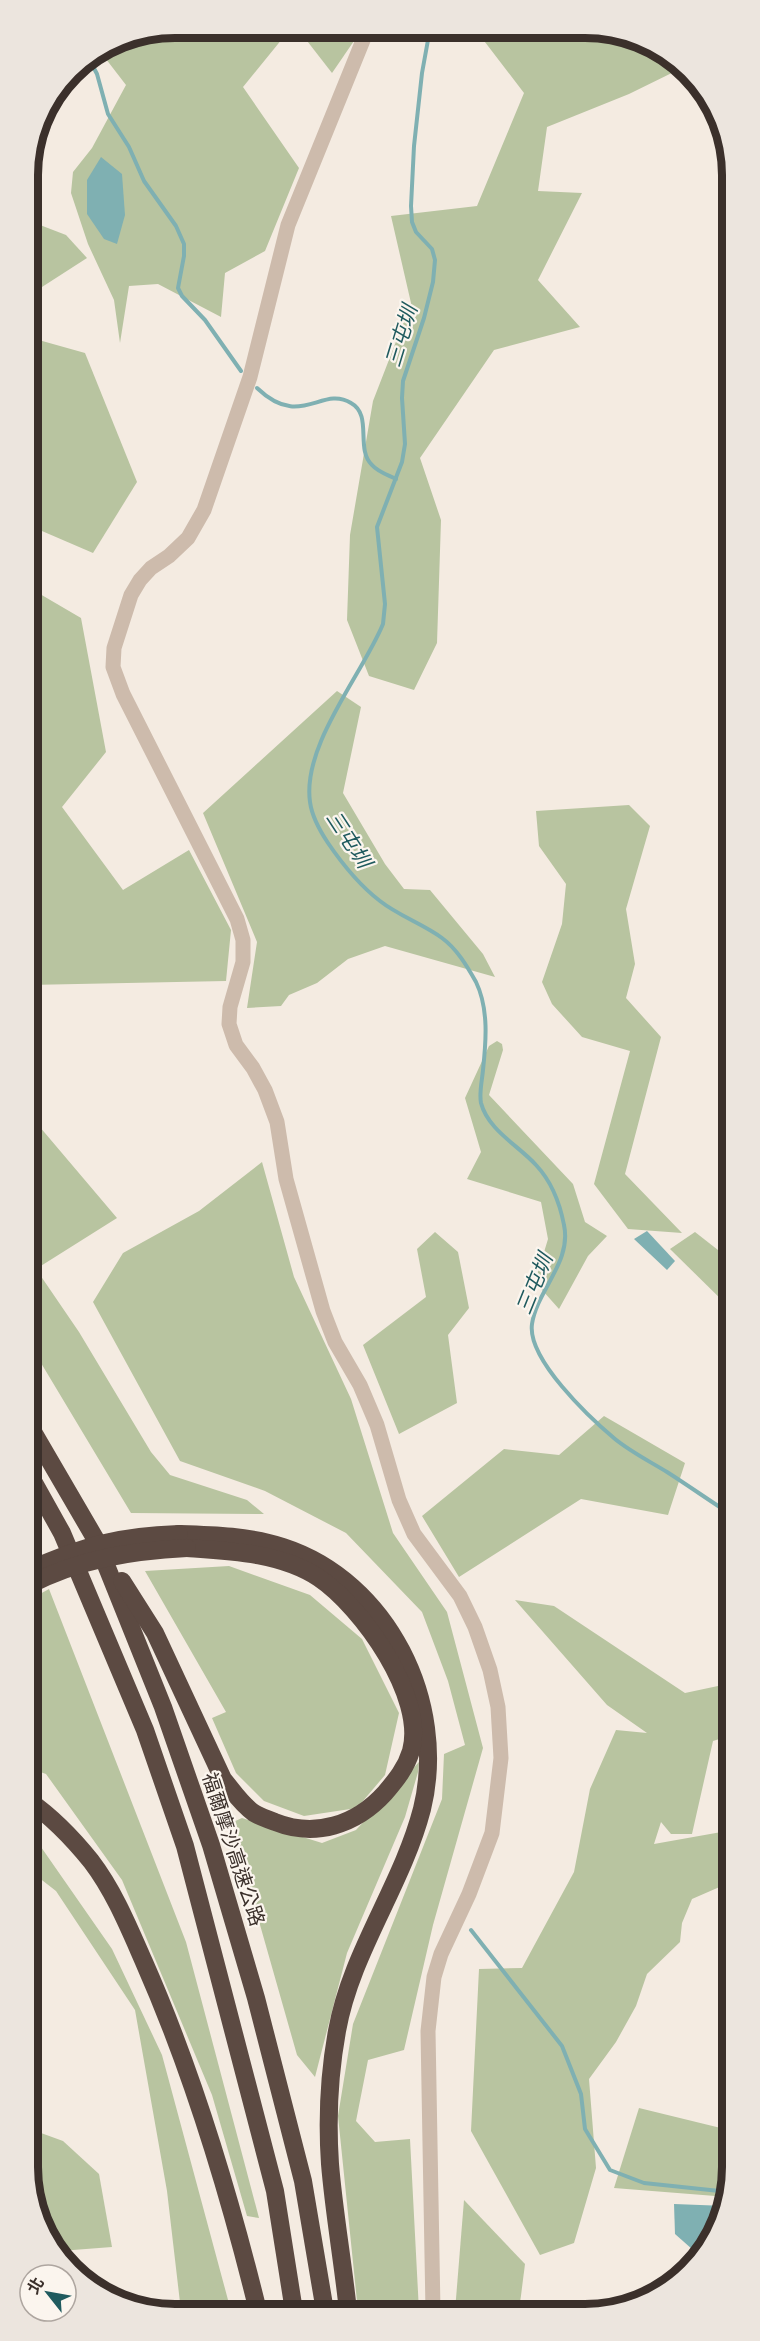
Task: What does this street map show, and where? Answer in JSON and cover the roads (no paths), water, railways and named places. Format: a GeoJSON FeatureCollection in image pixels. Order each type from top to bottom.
{"type":"FeatureCollection","features":[{"type":"Feature","properties":{"kind":"highway","name":"福爾摩沙高速公路"},"geometry":{"type":"LineString","coordinates":[[38,1440],[96,1540],[163,1707],[211,1845],[256,1998],[303,2181],[324,2304]]}},
{"type":"Feature","properties":{"kind":"highway"},"geometry":{"type":"LineString","coordinates":[[38,1490],[62,1533],[145,1730],[185,1846],[275,2191],[293,2304]]}},
{"type":"Feature","properties":{"kind":"highway"},"geometry":{"type":"LineString","coordinates":[[38,1566],[75,1550],[103,1542],[138,1536],[183,1541],[272,1558],[319,1579],[347,1604],[370,1631],[391,1662],[406,1694],[414,1730],[411,1750],[403,1772],[372,1808],[349,1821],[325,1829],[304,1830],[255,1814],[239,1800],[224,1779],[155,1633],[96,1540]]}},
{"type":"Feature","properties":{"kind":"highway"},"geometry":{"type":"LineString","coordinates":[[38,1580],[55,1572],[107,1556],[213,1536],[283,1547],[329,1569],[362,1595],[380,1615],[402,1650],[420,1694],[427,1744],[427,1782],[421,1810],[407,1852],[355,1969],[337,2029],[329,2091],[330,2164],[347,2304]]}},
{"type":"Feature","properties":{"kind":"highway"},"geometry":{"type":"LineString","coordinates":[[38,1810],[74,1842],[93,1863],[124,1916],[166,2011],[203,2120],[256,2304]]}},
{"type":"Feature","properties":{"kind":"street"},"geometry":{"type":"LineString","coordinates":[[364,38],[288,225],[250,377],[204,510],[188,538],[169,556],[151,568],[131,595],[114,648],[113,667],[123,694],[237,919],[243,940],[243,962],[230,1007],[229,1024],[236,1045],[253,1068],[265,1090],[277,1122],[286,1179],[323,1311],[335,1342],[360,1385],[377,1425],[399,1500],[414,1534],[460,1596],[475,1627],[490,1670],[498,1707],[501,1758],[492,1833],[469,1894],[441,1954],[434,1977],[428,2031],[433,2304]]}},
{"type":"Feature","properties":{"kind":"water"},"geometry":{"type":"Polygon","coordinates":[[[101,157],[122,174],[125,215],[117,244],[104,239],[87,214],[87,180],[101,157]]]}},
{"type":"Feature","properties":{"kind":"water"},"geometry":{"type":"Polygon","coordinates":[[[647,1231],[675,1261],[667,1270],[634,1239],[647,1231]]]}},
{"type":"Feature","properties":{"kind":"water"},"geometry":{"type":"Polygon","coordinates":[[[674,2204],[717,2206],[708,2227],[694,2250],[675,2234],[674,2204]]]}},
{"type":"Feature","properties":{"kind":"waterway","name":"三屯圳"},"geometry":{"type":"LineString","coordinates":[[428,38],[414,146],[411,206],[412,222],[416,232],[432,249],[435,260],[433,282],[424,318],[403,381],[405,444],[402,462],[377,527],[385,604],[383,624],[324,734],[315,757],[310,780],[311,808],[325,838],[358,881],[387,906],[447,942],[461,958],[476,982],[485,1014],[481,1103],[490,1121],[536,1165],[546,1178],[557,1201],[564,1225],[565,1238],[559,1264],[540,1299],[532,1324],[533,1338],[539,1354],[576,1403],[615,1439],[722,1509]]}},
{"type":"Feature","properties":{"kind":"waterway"},"geometry":{"type":"LineString","coordinates":[[92,65],[108,114],[129,147],[144,181],[176,226],[184,244],[178,288],[182,296],[205,320],[241,371]]}},
{"type":"Feature","properties":{"kind":"waterway"},"geometry":{"type":"LineString","coordinates":[[257,388],[272,400],[286,406],[298,406],[330,399],[340,399],[351,403],[358,408],[361,416],[367,458],[377,470],[396,479]]}},
{"type":"Feature","properties":{"kind":"waterway"},"geometry":{"type":"LineString","coordinates":[[471,1930],[562,2046],[581,2094],[585,2129],[610,2170],[644,2183],[720,2191]]}}]}
